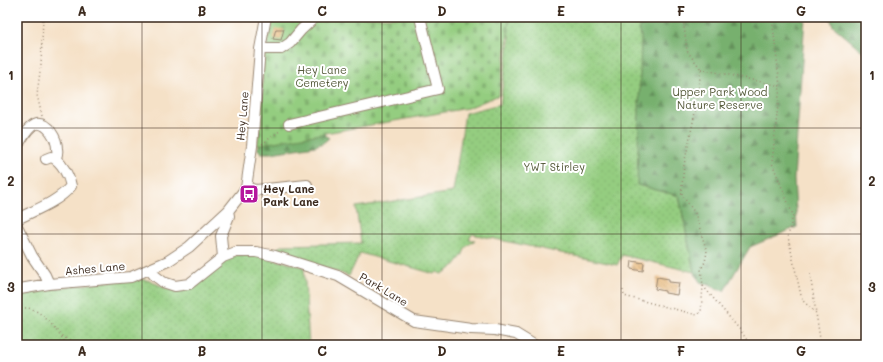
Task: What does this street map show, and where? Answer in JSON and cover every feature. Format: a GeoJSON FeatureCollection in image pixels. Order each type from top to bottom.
{"type":"FeatureCollection","features":[{"type":"Feature","properties":{"kind":"street","name":"Hey Lane"},"geometry":{"type":"LineString","coordinates":[[228,211],[246,188],[252,146],[260,49],[266,17]]}},
{"type":"Feature","properties":{"kind":"street"},"geometry":{"type":"LineString","coordinates":[[260,49],[281,49],[290,43],[313,17]]}},
{"type":"Feature","properties":{"kind":"street"},"geometry":{"type":"LineString","coordinates":[[290,124],[438,89],[420,17]]}},
{"type":"Feature","properties":{"kind":"street"},"geometry":{"type":"LineString","coordinates":[[17,146],[31,127],[37,124],[42,124],[50,129],[57,148],[51,159],[67,176],[71,186],[67,191],[50,202],[17,219]]}},
{"type":"Feature","properties":{"kind":"street"},"geometry":{"type":"LineString","coordinates":[[246,188],[256,190],[307,184]]}},
{"type":"Feature","properties":{"kind":"street"},"geometry":{"type":"LineString","coordinates":[[223,258],[221,236],[229,216],[228,211]]}},
{"type":"Feature","properties":{"kind":"street","name":"Ashes Lane"},"geometry":{"type":"LineString","coordinates":[[17,292],[20,289],[49,284],[131,277],[150,270],[168,261],[189,247],[228,211]]}},
{"type":"Feature","properties":{"kind":"street"},"geometry":{"type":"LineString","coordinates":[[17,226],[32,256],[45,275],[49,284]]}},
{"type":"Feature","properties":{"kind":"street","name":"Park Lane"},"geometry":{"type":"LineString","coordinates":[[150,270],[163,282],[175,286],[189,284],[223,258],[236,252],[256,252],[275,256],[338,276],[414,321],[471,329],[495,330],[516,334],[534,345]]}},
{"type":"Feature","properties":{"kind":"path"},"geometry":{"type":"LineString","coordinates":[[37,124],[37,119],[42,116],[37,95],[41,64],[43,17]]}},
{"type":"Feature","properties":{"kind":"path"},"geometry":{"type":"LineString","coordinates":[[682,17],[687,51],[701,69],[780,86]]}},
{"type":"Feature","properties":{"kind":"path"},"geometry":{"type":"LineString","coordinates":[[772,17],[780,86],[772,163],[792,214],[788,237],[802,300],[816,313]]}},
{"type":"Feature","properties":{"kind":"path"},"geometry":{"type":"LineString","coordinates":[[623,290],[624,296],[697,314],[701,312],[703,286],[701,269],[705,262],[707,252],[695,213],[682,194],[682,186],[684,165],[697,103],[701,69]]}},
{"type":"Feature","properties":{"kind":"path"},"geometry":{"type":"LineString","coordinates":[[252,146],[259,146],[290,124]]}},
{"type":"Feature","properties":{"kind":"path"},"geometry":{"type":"LineString","coordinates":[[810,274],[821,345]]}},
{"type":"Feature","properties":{"kind":"path"},"geometry":{"type":"LineString","coordinates":[[703,286],[732,320],[750,345]]}},
{"type":"Feature","properties":{"kind":"path"},"geometry":{"type":"LineString","coordinates":[[17,309],[28,308],[40,313],[67,345]]}},
{"type":"Feature","properties":{"kind":"path"},"geometry":{"type":"LineString","coordinates":[[60,335],[76,344]]}},
{"type":"Feature","properties":{"kind":"path"},"geometry":{"type":"LineString","coordinates":[[837,345],[866,338]]}},
{"type":"Feature","properties":{"kind":"green space","name":"Hey Lane Cemetery"},"geometry":{"type":"Polygon","coordinates":[[[271,17],[509,17],[508,36],[499,95],[468,108],[257,145],[261,121],[263,60],[271,17]]]}},
{"type":"Feature","properties":{"kind":"green space","name":"YWT Stirley"},"geometry":{"type":"Polygon","coordinates":[[[509,17],[637,17],[679,196],[694,272],[622,255],[617,265],[472,234],[469,240],[475,240],[466,247],[462,256],[453,267],[442,274],[437,272],[435,274],[360,253],[349,276],[272,250],[284,245],[361,243],[356,207],[453,192],[465,113],[500,104],[510,36],[508,36],[509,17]]]}},
{"type":"Feature","properties":{"kind":"green space","name":"Upper Park Wood Nature Reserve"},"geometry":{"type":"Polygon","coordinates":[[[637,17],[805,17],[794,179],[797,227],[750,247],[724,291],[700,282],[694,272],[679,196],[637,185],[641,37],[637,17]]]}},
{"type":"Feature","properties":{"kind":"green space"},"geometry":{"type":"Polygon","coordinates":[[[830,17],[866,17],[866,54],[833,26],[830,17]]]}},
{"type":"Feature","properties":{"kind":"green space"},"geometry":{"type":"Polygon","coordinates":[[[322,132],[329,138],[323,143],[315,146],[271,153],[261,153],[257,148],[263,142],[322,132]]]}},
{"type":"Feature","properties":{"kind":"green space"},"geometry":{"type":"Polygon","coordinates":[[[253,254],[304,267],[309,345],[17,345],[17,297],[19,296],[48,289],[137,278],[151,281],[165,288],[182,291],[195,286],[226,259],[237,255],[253,254]]]}},
{"type":"Feature","properties":{"kind":"building"},"geometry":{"type":"Polygon","coordinates":[[[276,29],[284,29],[281,40],[273,39],[276,29]]]}},
{"type":"Feature","properties":{"kind":"building"},"geometry":{"type":"Polygon","coordinates":[[[632,261],[644,263],[643,271],[631,269],[632,261]]]}},
{"type":"Feature","properties":{"kind":"building"},"geometry":{"type":"Polygon","coordinates":[[[657,277],[669,279],[669,282],[679,283],[677,295],[665,293],[665,291],[655,289],[657,277]]]}},
{"type":"Feature","properties":{"kind":"place","name":"Hey Lane Park Lane"},"geometry":{"type":"Point","coordinates":[249,194]}}]}
